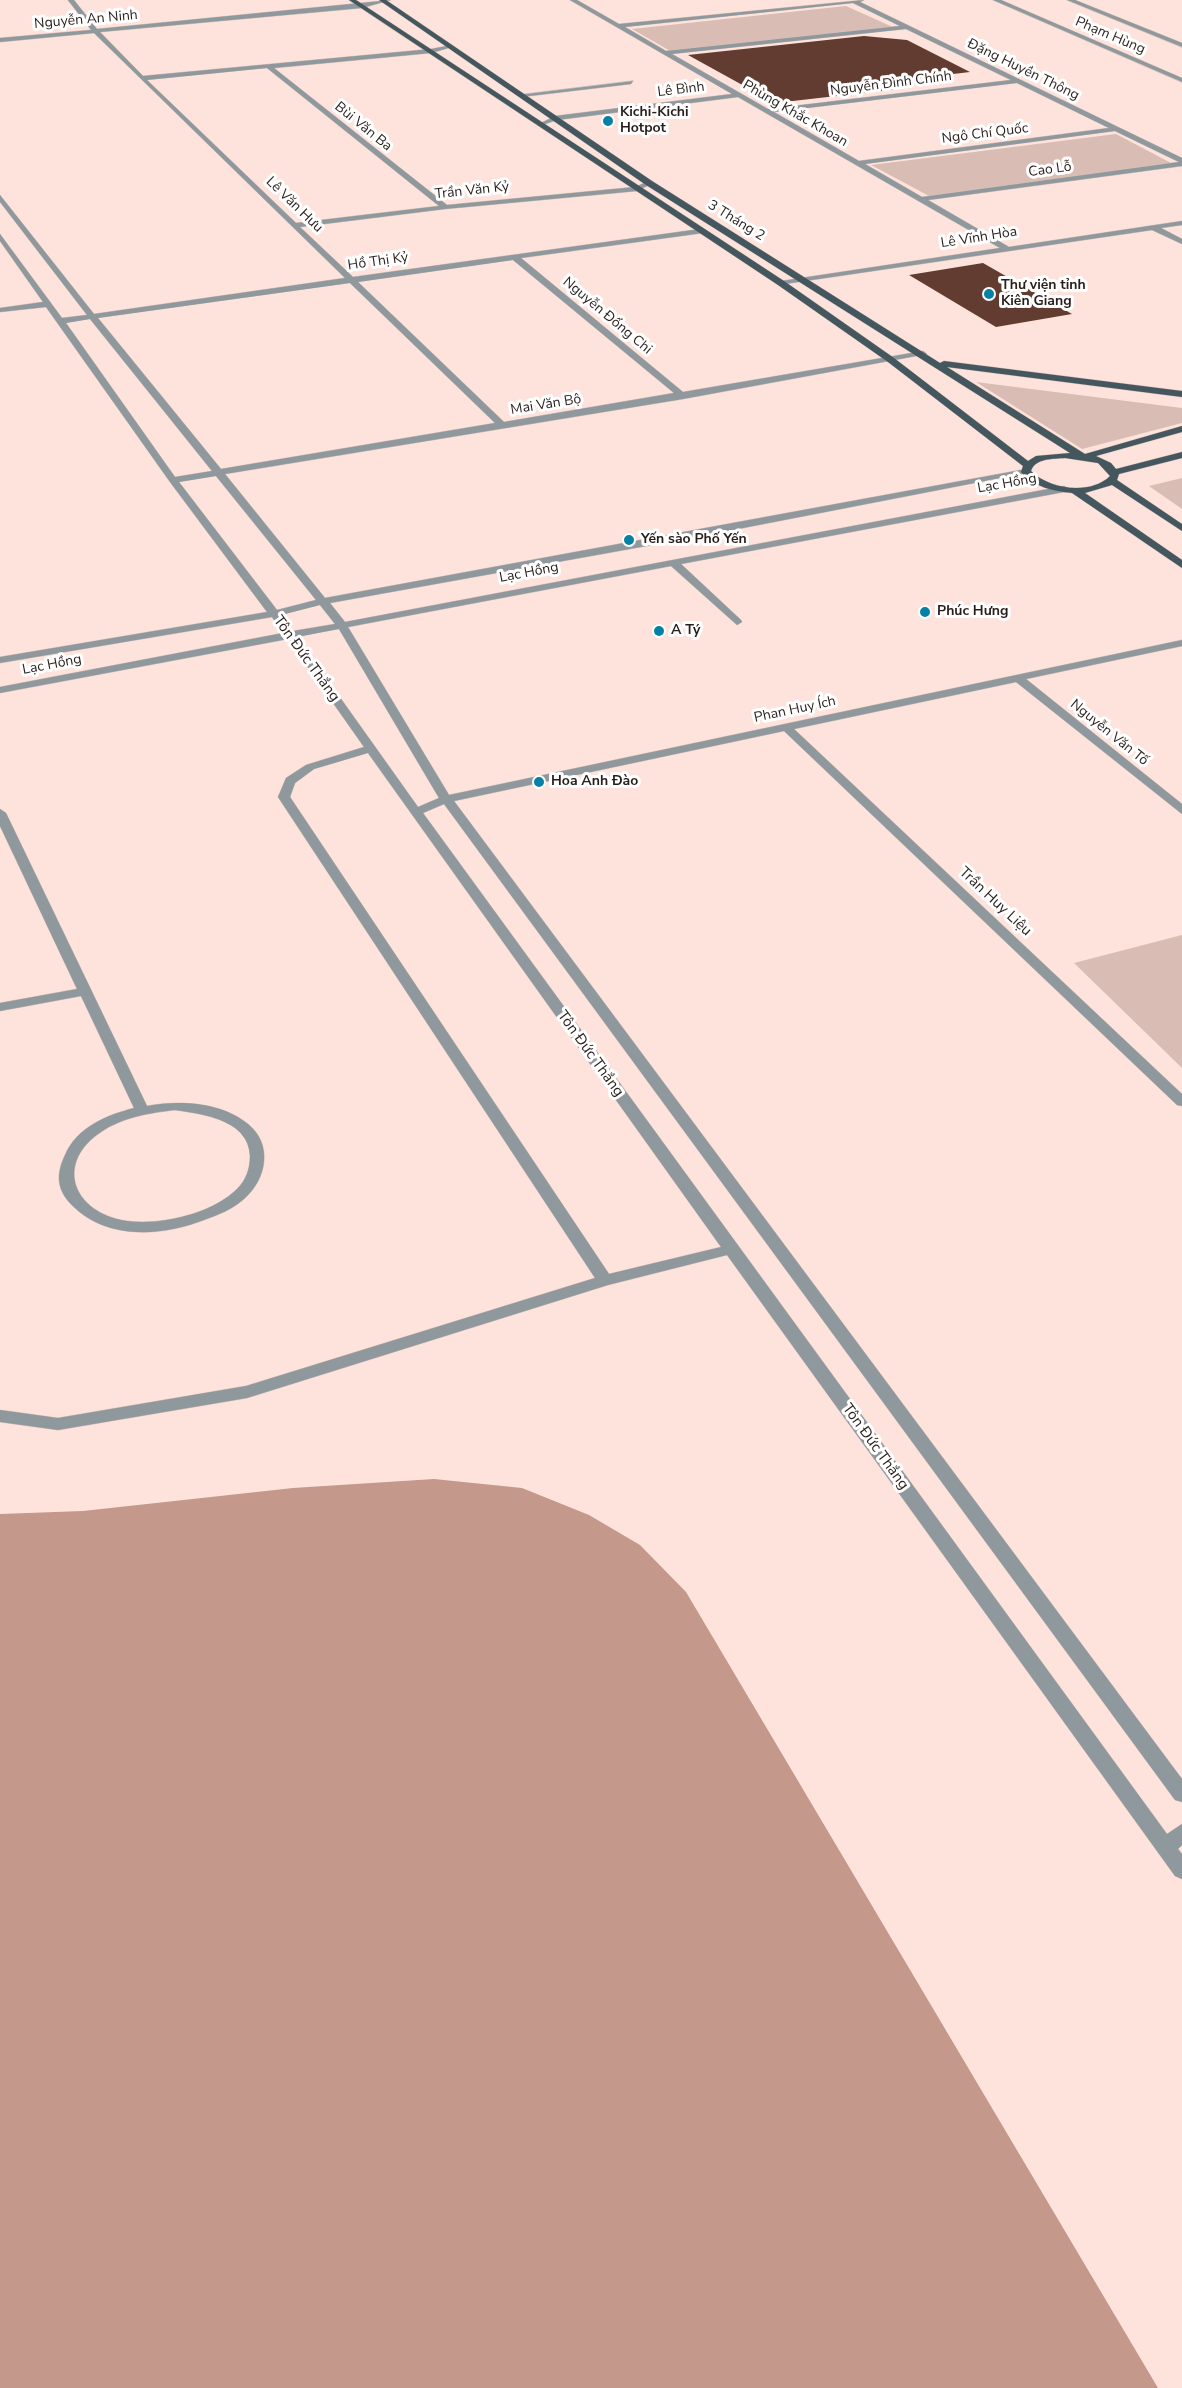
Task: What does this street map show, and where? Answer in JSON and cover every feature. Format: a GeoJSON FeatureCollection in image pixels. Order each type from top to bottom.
{"type":"FeatureCollection","features":[{"type":"Feature","properties":{"kind":"main road","name":"3 Tháng 2"},"geometry":{"type":"LineString","coordinates":[[352,0],[780,283],[891,360],[1027,468],[1034,481],[1069,490]]}},
{"type":"Feature","properties":{"kind":"main road","name":"3 Tháng 2"},"geometry":{"type":"LineString","coordinates":[[383,0],[650,183],[1083,457],[1103,463],[1113,476],[1182,528]]}},
{"type":"Feature","properties":{"kind":"main road"},"geometry":{"type":"LineString","coordinates":[[938,364],[1182,394]]}},
{"type":"Feature","properties":{"kind":"main road"},"geometry":{"type":"LineString","coordinates":[[1027,468],[1049,456],[1083,457],[1182,429]]}},
{"type":"Feature","properties":{"kind":"main road"},"geometry":{"type":"LineString","coordinates":[[1069,490],[1097,488],[1113,476],[1182,455]]}},
{"type":"Feature","properties":{"kind":"main road"},"geometry":{"type":"LineString","coordinates":[[1069,490],[1182,565]]}},
{"type":"Feature","properties":{"kind":"street","name":"Lê Văn Hưu"},"geometry":{"type":"LineString","coordinates":[[71,0],[95,31],[503,426]]}},
{"type":"Feature","properties":{"kind":"street","name":"Nguyễn An Ninh"},"geometry":{"type":"LineString","coordinates":[[0,40],[362,6],[388,0]]}},
{"type":"Feature","properties":{"kind":"street","name":"Phùng Khắc Khoan"},"geometry":{"type":"LineString","coordinates":[[573,0],[1006,248]]}},
{"type":"Feature","properties":{"kind":"street"},"geometry":{"type":"LineString","coordinates":[[618,26],[861,0]]}},
{"type":"Feature","properties":{"kind":"street","name":"Phạm Hùng"},"geometry":{"type":"LineString","coordinates":[[996,0],[1181,78]]}},
{"type":"Feature","properties":{"kind":"street"},"geometry":{"type":"LineString","coordinates":[[1070,0],[1182,45]]}},
{"type":"Feature","properties":{"kind":"street","name":"Đặng Huyền Thông"},"geometry":{"type":"LineString","coordinates":[[854,1],[1182,163]]}},
{"type":"Feature","properties":{"kind":"street"},"geometry":{"type":"LineString","coordinates":[[665,53],[908,27]]}},
{"type":"Feature","properties":{"kind":"street"},"geometry":{"type":"LineString","coordinates":[[143,78],[431,51],[450,46]]}},
{"type":"Feature","properties":{"kind":"street","name":"Bùi Văn Ba"},"geometry":{"type":"LineString","coordinates":[[267,65],[445,207]]}},
{"type":"Feature","properties":{"kind":"street","name":"Nguyễn Đình Chính"},"geometry":{"type":"LineString","coordinates":[[767,111],[1019,81]]}},
{"type":"Feature","properties":{"kind":"street"},"geometry":{"type":"LineString","coordinates":[[521,94],[632,82]]}},
{"type":"Feature","properties":{"kind":"street","name":"Lê Bình"},"geometry":{"type":"LineString","coordinates":[[541,125],[555,118],[739,95]]}},
{"type":"Feature","properties":{"kind":"street","name":"Ngô Chí Quốc"},"geometry":{"type":"LineString","coordinates":[[857,163],[1115,129]]}},
{"type":"Feature","properties":{"kind":"street","name":"Cao Lỗ"},"geometry":{"type":"LineString","coordinates":[[920,199],[1182,163]]}},
{"type":"Feature","properties":{"kind":"street","name":"Trần Văn Kỷ"},"geometry":{"type":"LineString","coordinates":[[296,225],[445,207],[637,189],[650,183]]}},
{"type":"Feature","properties":{"kind":"street"},"geometry":{"type":"LineString","coordinates":[[0,197],[91,315],[324,601],[341,624],[446,799],[1182,1794]]}},
{"type":"Feature","properties":{"kind":"street","name":"Lê Vĩnh Hòa"},"geometry":{"type":"LineString","coordinates":[[780,283],[1182,223]]}},
{"type":"Feature","properties":{"kind":"street"},"geometry":{"type":"LineString","coordinates":[[1153,227],[1182,242]]}},
{"type":"Feature","properties":{"kind":"street","name":"Hồ Thị Kỷ"},"geometry":{"type":"LineString","coordinates":[[60,321],[700,231]]}},
{"type":"Feature","properties":{"kind":"street","name":"Tôn Đức Thắng"},"geometry":{"type":"LineString","coordinates":[[0,236],[173,480],[291,636],[1182,1870]]}},
{"type":"Feature","properties":{"kind":"street","name":"Nguyễn Đổng Chi"},"geometry":{"type":"LineString","coordinates":[[515,257],[683,396]]}},
{"type":"Feature","properties":{"kind":"street"},"geometry":{"type":"LineString","coordinates":[[0,310],[49,304]]}},
{"type":"Feature","properties":{"kind":"street","name":"Mai Văn Bộ"},"geometry":{"type":"LineString","coordinates":[[173,480],[923,354]]}},
{"type":"Feature","properties":{"kind":"street","name":"Lạc Hồng"},"geometry":{"type":"LineString","coordinates":[[0,660],[273,614],[324,601],[702,533],[1027,468]]}},
{"type":"Feature","properties":{"kind":"street","name":"Lạc Hồng"},"geometry":{"type":"LineString","coordinates":[[0,690],[723,552],[1069,490]]}},
{"type":"Feature","properties":{"kind":"street"},"geometry":{"type":"LineString","coordinates":[[702,533],[723,552]]}},
{"type":"Feature","properties":{"kind":"street"},"geometry":{"type":"LineString","coordinates":[[672,562],[737,622]]}},
{"type":"Feature","properties":{"kind":"street","name":"Phan Huy Ích"},"geometry":{"type":"LineString","coordinates":[[416,812],[446,799],[1182,643]]}},
{"type":"Feature","properties":{"kind":"street","name":"Nguyễn Văn Tố"},"geometry":{"type":"LineString","coordinates":[[1018,678],[1182,810]]}},
{"type":"Feature","properties":{"kind":"street","name":"Trần Huy Liệu"},"geometry":{"type":"LineString","coordinates":[[786,727],[1182,1102]]}},
{"type":"Feature","properties":{"kind":"street"},"geometry":{"type":"LineString","coordinates":[[371,748],[310,767],[290,781],[284,797],[605,1280]]}},
{"type":"Feature","properties":{"kind":"street"},"geometry":{"type":"LineString","coordinates":[[0,813],[142,1110]]}},
{"type":"Feature","properties":{"kind":"street"},"geometry":{"type":"LineString","coordinates":[[0,1007],[86,991]]}},
{"type":"Feature","properties":{"kind":"street"},"geometry":{"type":"LineString","coordinates":[[175,1106],[206,1109],[232,1119],[251,1134],[259,1154],[255,1174],[240,1195],[216,1211],[184,1223],[138,1226],[116,1223],[89,1212],[71,1196],[65,1176],[70,1154],[95,1130],[111,1120],[142,1110],[175,1106]]}},
{"type":"Feature","properties":{"kind":"street"},"geometry":{"type":"LineString","coordinates":[[0,1416],[58,1424],[248,1392],[605,1280],[732,1249]]}},
{"type":"Feature","properties":{"kind":"street"},"geometry":{"type":"LineString","coordinates":[[1166,1847],[1182,1833]]}},
{"type":"Feature","properties":{"kind":"shaded area"},"geometry":{"type":"Polygon","coordinates":[[[846,6],[895,28],[672,52],[632,29],[846,6]]]}},
{"type":"Feature","properties":{"kind":"shaded area"},"geometry":{"type":"Polygon","coordinates":[[[1116,134],[1173,164],[931,197],[871,165],[1116,134]]]}},
{"type":"Feature","properties":{"kind":"shaded area"},"geometry":{"type":"Polygon","coordinates":[[[976,382],[1182,408],[1182,423],[1082,449],[976,382]]]}},
{"type":"Feature","properties":{"kind":"shaded area"},"geometry":{"type":"Polygon","coordinates":[[[1182,478],[1182,509],[1149,486],[1182,478]]]}},
{"type":"Feature","properties":{"kind":"shaded area"},"geometry":{"type":"Polygon","coordinates":[[[1182,935],[1182,1068],[1074,963],[1182,935]]]}},
{"type":"Feature","properties":{"kind":"shaded area"},"geometry":{"type":"Polygon","coordinates":[[[434,1479],[522,1488],[589,1515],[640,1545],[686,1592],[1158,2388],[0,2388],[0,1514],[83,1511],[293,1488],[434,1479]]]}},
{"type":"Feature","properties":{"kind":"building"},"geometry":{"type":"Polygon","coordinates":[[[864,36],[907,40],[970,72],[894,81],[907,88],[775,103],[688,55],[864,36]]]}},
{"type":"Feature","properties":{"kind":"building","name":"Thư viện tỉnh Kiên Giang"},"geometry":{"type":"Polygon","coordinates":[[[983,263],[1072,314],[996,327],[909,275],[983,263]]]}},
{"type":"Feature","properties":{"kind":"place","name":"Kichi-Kichi Hotpot"},"geometry":{"type":"Point","coordinates":[608,121]}},
{"type":"Feature","properties":{"kind":"place","name":"Thư viện tỉnh Kiên Giang"},"geometry":{"type":"Point","coordinates":[989,294]}},
{"type":"Feature","properties":{"kind":"place","name":"Yến sào Phố Yến"},"geometry":{"type":"Point","coordinates":[629,540]}},
{"type":"Feature","properties":{"kind":"place","name":"Phúc Hưng"},"geometry":{"type":"Point","coordinates":[925,612]}},
{"type":"Feature","properties":{"kind":"place","name":"A Tý"},"geometry":{"type":"Point","coordinates":[659,631]}},
{"type":"Feature","properties":{"kind":"place","name":"Hoa Anh Đào"},"geometry":{"type":"Point","coordinates":[539,782]}}]}
